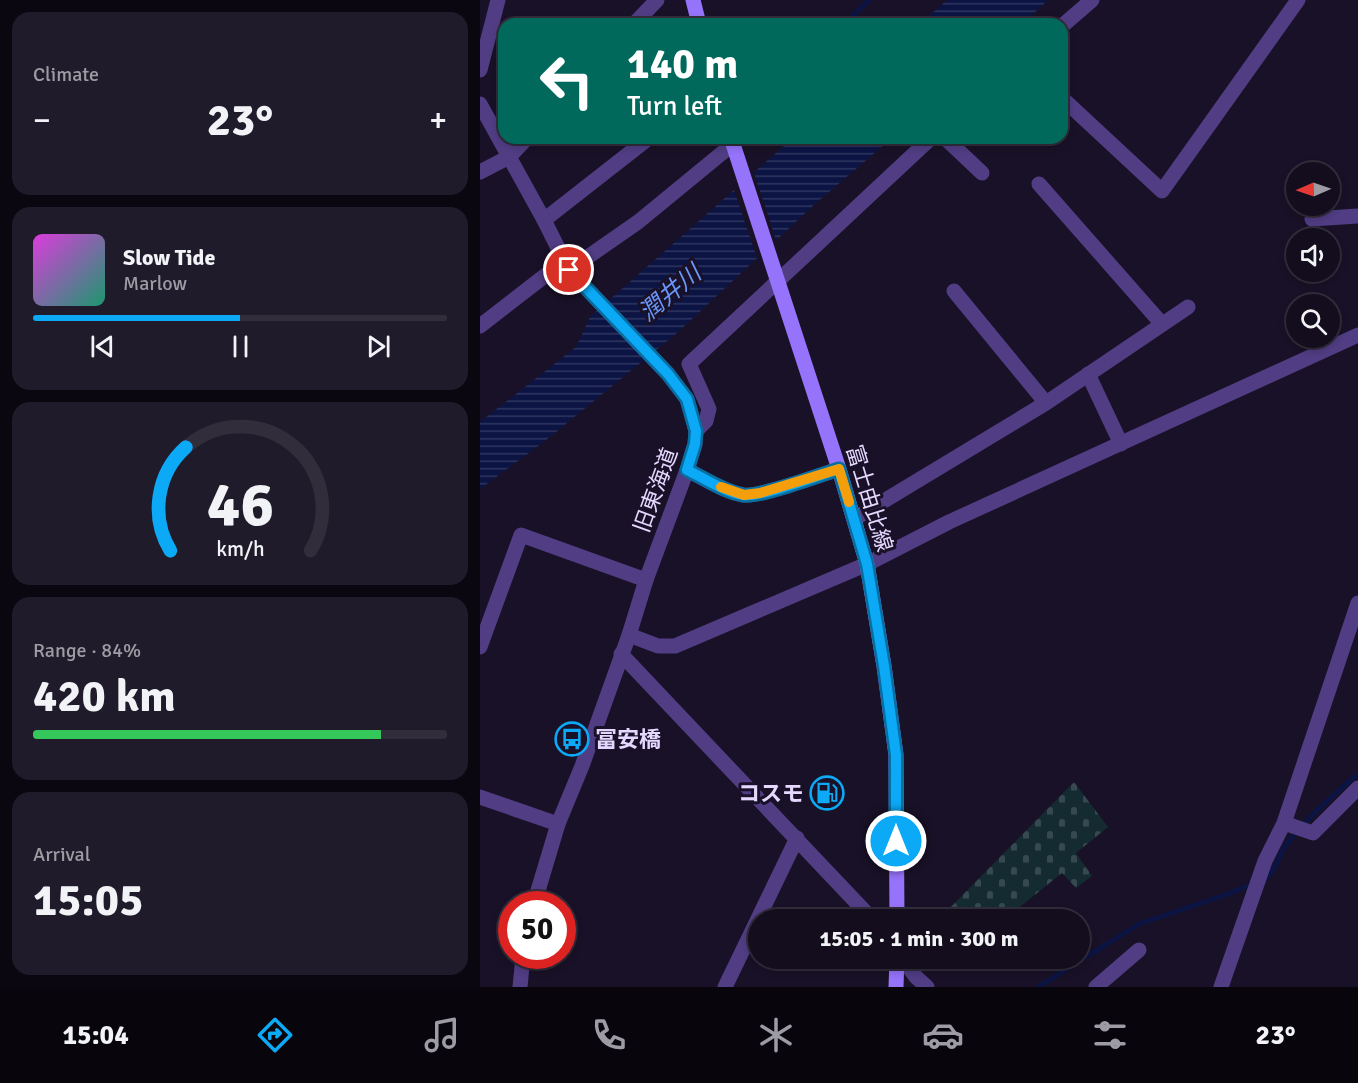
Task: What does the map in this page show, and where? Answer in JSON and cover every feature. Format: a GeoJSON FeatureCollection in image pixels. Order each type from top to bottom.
{"type":"FeatureCollection","features":[{"type":"Feature","properties":{"kind":"main road"},"geometry":{"type":"LineString","coordinates":[[693,0],[698,18]]}},
{"type":"Feature","properties":{"kind":"main road","name":"富士由比線"},"geometry":{"type":"LineString","coordinates":[[733,145],[839,469],[867,564],[896,755],[897,909]]}},
{"type":"Feature","properties":{"kind":"main road"},"geometry":{"type":"LineString","coordinates":[[896,987],[897,969]]}},
{"type":"Feature","properties":{"kind":"street"},"geometry":{"type":"LineString","coordinates":[[480,70],[498,0]]}},
{"type":"Feature","properties":{"kind":"street"},"geometry":{"type":"LineString","coordinates":[[640,18],[657,0]]}},
{"type":"Feature","properties":{"kind":"street"},"geometry":{"type":"LineString","coordinates":[[1068,21],[1092,0]]}},
{"type":"Feature","properties":{"kind":"street"},"geometry":{"type":"LineString","coordinates":[[1068,104],[1162,191],[1298,0]]}},
{"type":"Feature","properties":{"kind":"street","name":"旧東海道"},"geometry":{"type":"LineString","coordinates":[[480,104],[498,137]]}},
{"type":"Feature","properties":{"kind":"street","name":"旧東海道"},"geometry":{"type":"LineString","coordinates":[[502,144],[544,220],[566,266],[668,374],[687,399],[696,431],[695,444],[687,470],[646,580],[629,635],[582,766],[558,824],[538,891]]}},
{"type":"Feature","properties":{"kind":"street"},"geometry":{"type":"LineString","coordinates":[[480,172],[509,157],[521,144]]}},
{"type":"Feature","properties":{"kind":"street"},"geometry":{"type":"LineString","coordinates":[[544,220],[641,144]]}},
{"type":"Feature","properties":{"kind":"street"},"geometry":{"type":"LineString","coordinates":[[696,431],[706,421],[709,409],[689,364],[775,275],[924,144]]}},
{"type":"Feature","properties":{"kind":"street"},"geometry":{"type":"LineString","coordinates":[[951,144],[982,174]]}},
{"type":"Feature","properties":{"kind":"street"},"geometry":{"type":"LineString","coordinates":[[480,326],[566,266],[638,222],[733,145]]}},
{"type":"Feature","properties":{"kind":"street"},"geometry":{"type":"LineString","coordinates":[[1039,184],[1162,324]]}},
{"type":"Feature","properties":{"kind":"street"},"geometry":{"type":"LineString","coordinates":[[1312,219],[1358,216]]}},
{"type":"Feature","properties":{"kind":"street"},"geometry":{"type":"LineString","coordinates":[[954,291],[1046,403]]}},
{"type":"Feature","properties":{"kind":"street"},"geometry":{"type":"LineString","coordinates":[[854,519],[1046,403],[1188,307]]}},
{"type":"Feature","properties":{"kind":"street"},"geometry":{"type":"LineString","coordinates":[[629,635],[658,646],[675,646],[867,564],[950,522],[1358,334]]}},
{"type":"Feature","properties":{"kind":"street"},"geometry":{"type":"LineString","coordinates":[[1088,374],[1121,444]]}},
{"type":"Feature","properties":{"kind":"street"},"geometry":{"type":"LineString","coordinates":[[687,470],[727,490],[744,495],[760,493],[839,469]]}},
{"type":"Feature","properties":{"kind":"street"},"geometry":{"type":"LineString","coordinates":[[480,647],[521,535],[646,580]]}},
{"type":"Feature","properties":{"kind":"street"},"geometry":{"type":"LineString","coordinates":[[1221,987],[1265,861],[1284,823],[1358,603]]}},
{"type":"Feature","properties":{"kind":"street"},"geometry":{"type":"LineString","coordinates":[[621,654],[863,909]]}},
{"type":"Feature","properties":{"kind":"street"},"geometry":{"type":"LineString","coordinates":[[1284,823],[1313,833],[1358,788]]}},
{"type":"Feature","properties":{"kind":"street"},"geometry":{"type":"LineString","coordinates":[[480,797],[558,824]]}},
{"type":"Feature","properties":{"kind":"street"},"geometry":{"type":"LineString","coordinates":[[725,987],[797,838]]}},
{"type":"Feature","properties":{"kind":"street"},"geometry":{"type":"LineString","coordinates":[[1096,987],[1138,950]]}},
{"type":"Feature","properties":{"kind":"street"},"geometry":{"type":"LineString","coordinates":[[520,987],[522,969]]}},
{"type":"Feature","properties":{"kind":"street"},"geometry":{"type":"LineString","coordinates":[[910,969],[927,987]]}},
{"type":"Feature","properties":{"kind":"green space"},"geometry":{"type":"Polygon","coordinates":[[[1074,782],[1108,827],[1076,853],[1092,876],[1076,888],[1062,873],[1017,909],[949,909],[1074,782]]]}},
{"type":"Feature","properties":{"kind":"water"},"geometry":{"type":"Polygon","coordinates":[[[947,0],[1048,0],[1028,18],[927,18],[947,0]]]}},
{"type":"Feature","properties":{"kind":"water","name":"潤井川"},"geometry":{"type":"Polygon","coordinates":[[[786,144],[885,144],[815,204],[677,333],[545,441],[480,489],[480,422],[576,347],[590,317],[786,144]]]}},
{"type":"Feature","properties":{"kind":"pier"},"geometry":{"type":"Polygon","coordinates":[[[753,170],[777,243],[758,261],[733,187],[753,170]]]}},
{"type":"Feature","properties":{"kind":"waterway"},"geometry":{"type":"LineString","coordinates":[[851,18],[869,0]]}},
{"type":"Feature","properties":{"kind":"waterway"},"geometry":{"type":"LineString","coordinates":[[1263,880],[1271,873],[1286,845],[1302,826],[1358,774]]}},
{"type":"Feature","properties":{"kind":"waterway"},"geometry":{"type":"LineString","coordinates":[[1038,987],[1139,924],[1254,883]]}},
{"type":"Feature","properties":{"kind":"slow traffic"},"geometry":{"type":"LineString","coordinates":[[721,487],[744,495],[760,493],[839,469],[849,502]]}},
{"type":"Feature","properties":{"kind":"place","name":"冨安橋"},"geometry":{"type":"Point","coordinates":[572,739]}},
{"type":"Feature","properties":{"kind":"place","name":"コスモ"},"geometry":{"type":"Point","coordinates":[827,793]}},
{"type":"Feature","properties":{"kind":"route"},"geometry":{"type":"LineString","coordinates":[[569,270],[668,374],[687,399],[696,431],[695,444],[687,470],[727,490],[744,495],[760,493],[839,469],[867,564],[884,666],[896,755],[896,841]]}}]}
